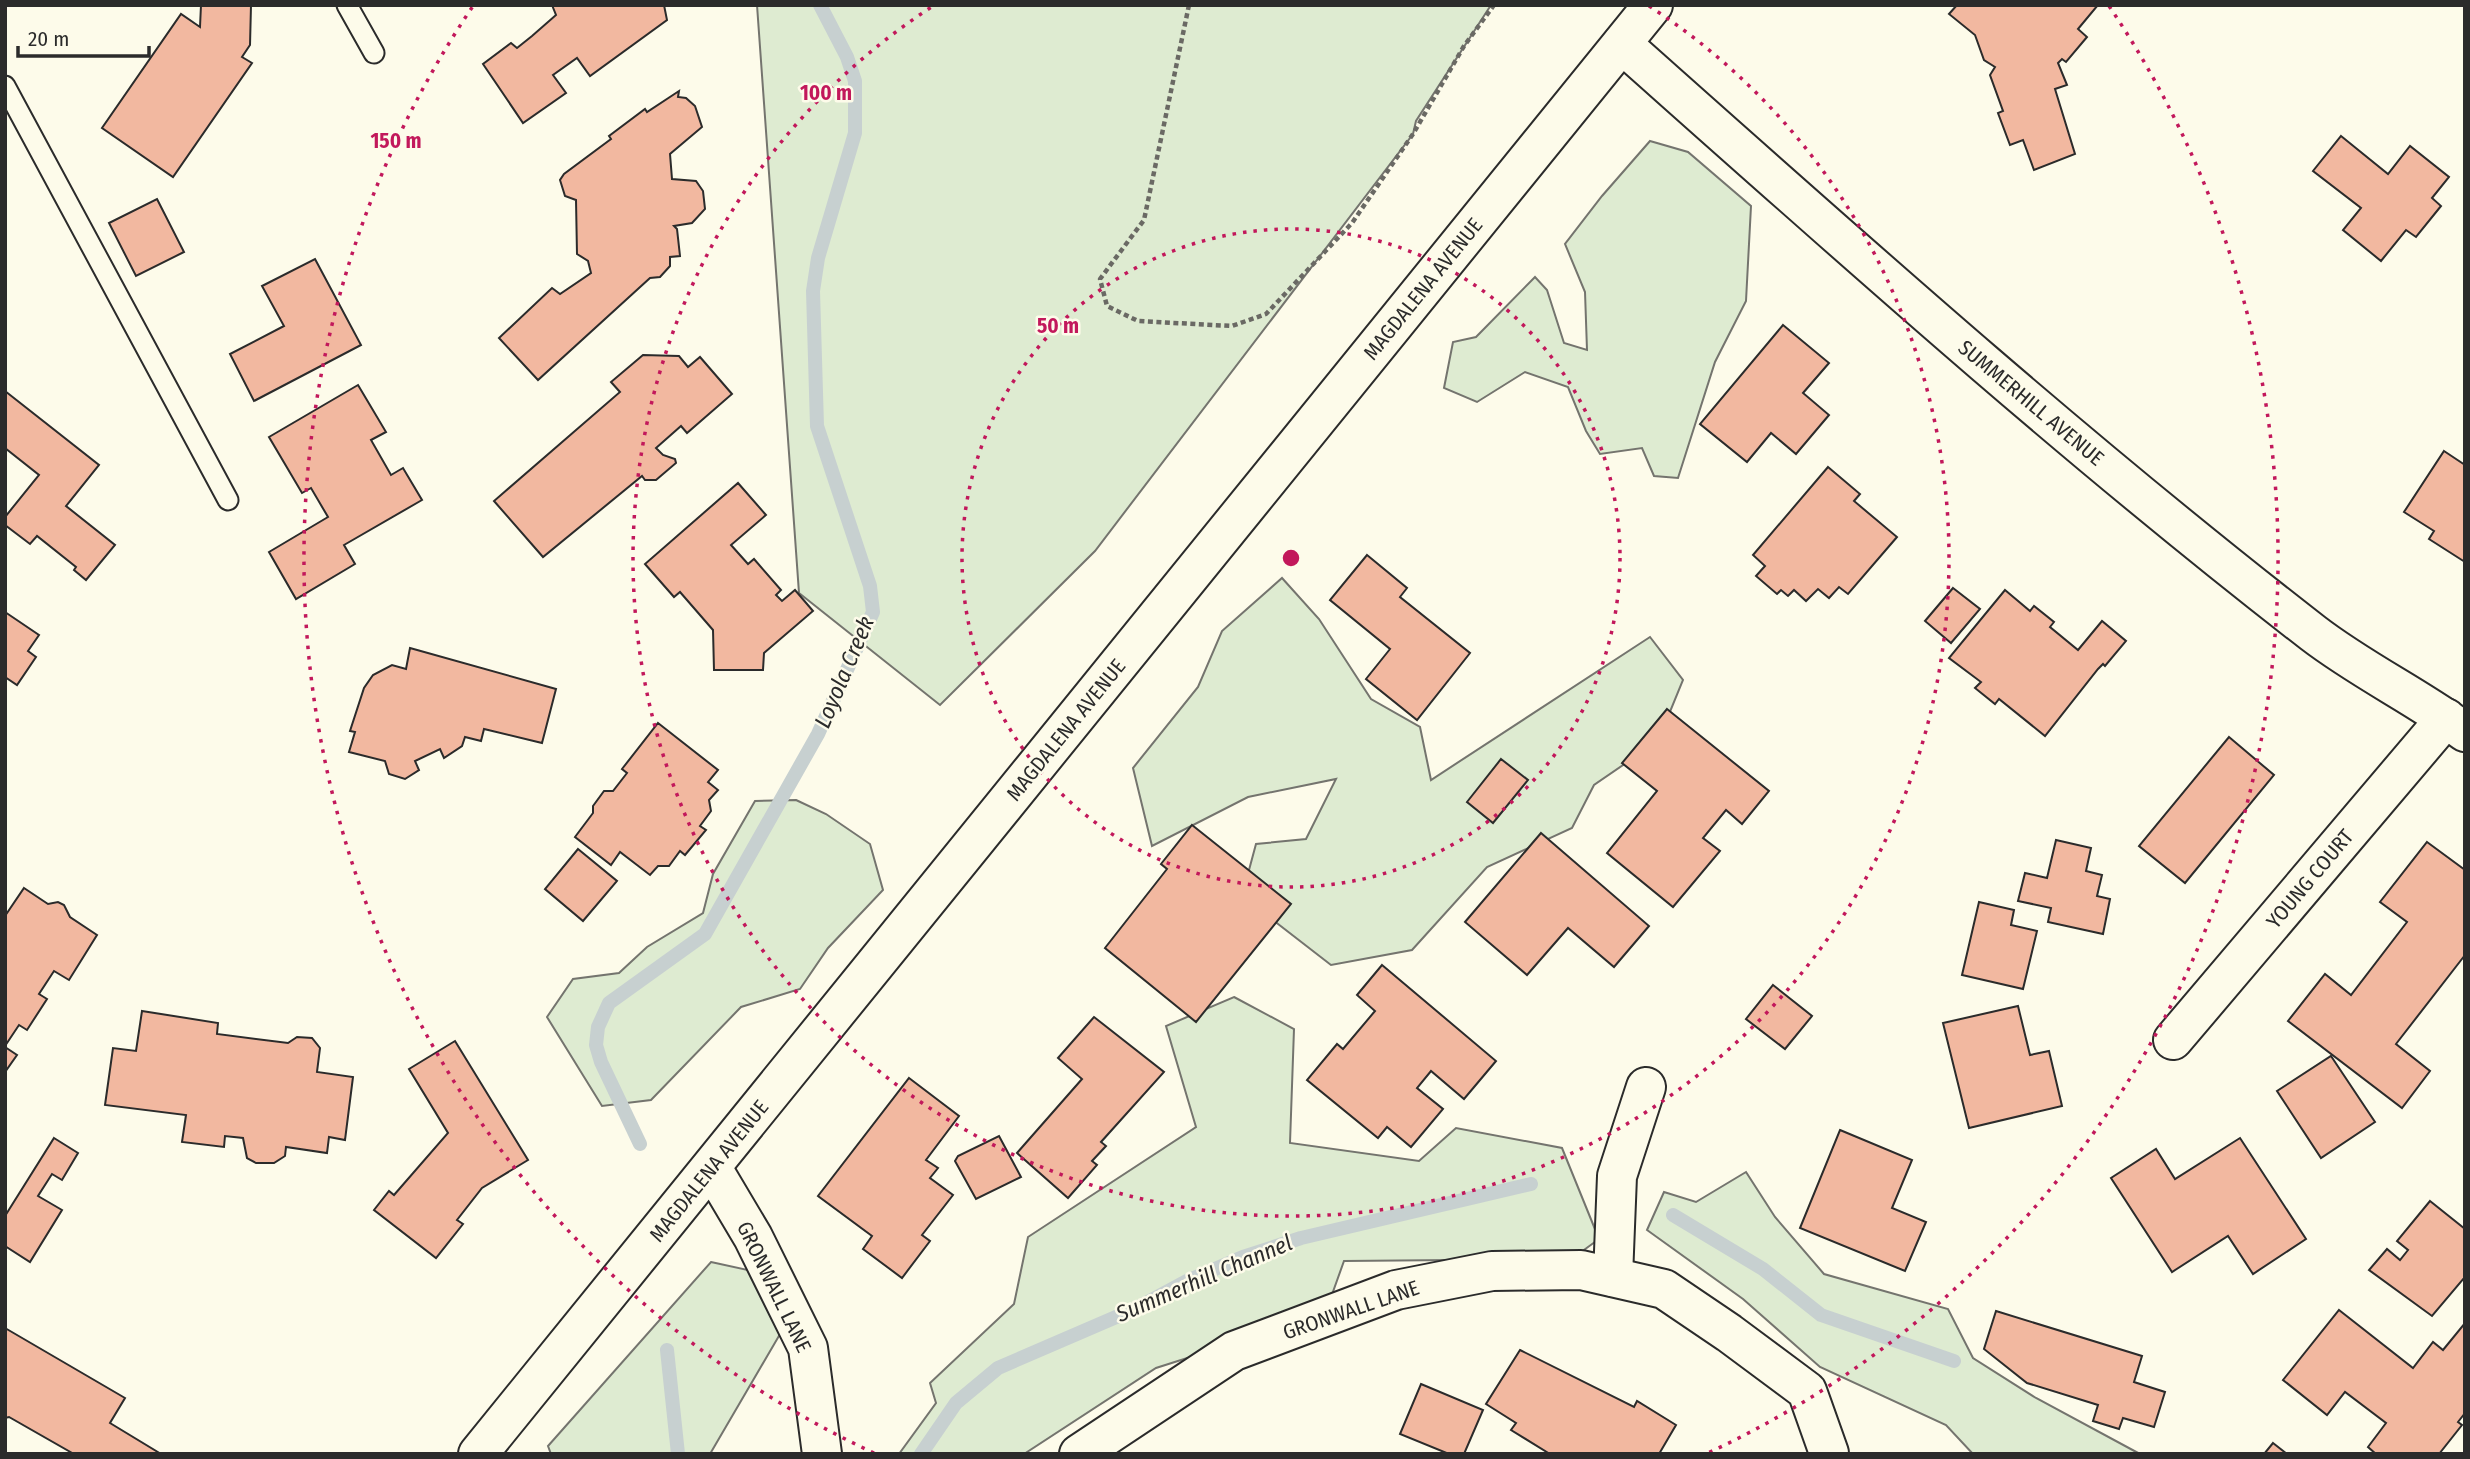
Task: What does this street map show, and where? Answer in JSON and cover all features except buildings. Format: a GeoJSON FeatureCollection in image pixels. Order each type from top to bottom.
{"type":"FeatureCollection","features":[{"type":"Feature","properties":{"kind":"street","name":"MAGDALENA AVENUE"},"geometry":{"type":"LineString","coordinates":[[478,1454],[1653,5]]}},
{"type":"Feature","properties":{"kind":"street","name":"SUMMERHILL AVENUE"},"geometry":{"type":"LineString","coordinates":[[1622,44],[1966,348],[2136,492],[2317,636],[2455,725]]}},
{"type":"Feature","properties":{"kind":"street","name":"YOUNG COURT"},"geometry":{"type":"LineString","coordinates":[[2173,1040],[2455,725]]}},
{"type":"Feature","properties":{"kind":"street"},"geometry":{"type":"LineString","coordinates":[[1613,1277],[1617,1176],[1646,1087]]}},
{"type":"Feature","properties":{"kind":"street","name":"GRONWALL LANE"},"geometry":{"type":"LineString","coordinates":[[712,1168],[753,1237],[808,1348],[822,1454]]}},
{"type":"Feature","properties":{"kind":"street","name":"GRONWALL LANE"},"geometry":{"type":"LineString","coordinates":[[1079,1454],[1234,1350],[1396,1290],[1492,1271],[1581,1270],[1664,1289],[1807,1391],[1829,1453]]}},
{"type":"Feature","properties":{"kind":"lane"},"geometry":{"type":"LineString","coordinates":[[347,5],[374,53]]}},
{"type":"Feature","properties":{"kind":"lane"},"geometry":{"type":"LineString","coordinates":[[5,86],[229,500]]}},
{"type":"Feature","properties":{"kind":"path"},"geometry":{"type":"LineString","coordinates":[[1189,5],[1143,220],[1100,279],[1107,306],[1138,321],[1232,326],[1266,314],[1352,223],[1413,134],[1464,46],[1494,5]]}},
{"type":"Feature","properties":{"kind":"green space"},"geometry":{"type":"Polygon","coordinates":[[[757,5],[1491,5],[1416,121],[1413,134],[1095,551],[940,705],[799,593],[757,5]]]}},
{"type":"Feature","properties":{"kind":"green space"},"geometry":{"type":"Polygon","coordinates":[[[1650,141],[1688,152],[1751,206],[1746,301],[1715,362],[1678,478],[1654,476],[1642,448],[1600,454],[1586,431],[1568,387],[1525,372],[1477,402],[1444,388],[1453,342],[1476,337],[1535,277],[1547,290],[1564,343],[1587,350],[1585,292],[1565,244],[1650,141]]]}},
{"type":"Feature","properties":{"kind":"green space"},"geometry":{"type":"Polygon","coordinates":[[[1282,578],[1319,619],[1371,699],[1420,727],[1431,780],[1650,637],[1683,680],[1658,741],[1594,785],[1572,828],[1487,867],[1412,950],[1331,965],[1242,896],[1256,844],[1306,839],[1336,779],[1248,797],[1152,846],[1133,768],[1198,687],[1222,631],[1282,578]]]}},
{"type":"Feature","properties":{"kind":"green space"},"geometry":{"type":"Polygon","coordinates":[[[796,800],[826,814],[870,844],[883,890],[828,948],[800,989],[741,1007],[651,1100],[602,1106],[547,1017],[573,979],[619,973],[647,947],[703,913],[713,874],[755,801],[796,800]]]}},
{"type":"Feature","properties":{"kind":"green space"},"geometry":{"type":"Polygon","coordinates":[[[1234,997],[1294,1029],[1290,1143],[1419,1161],[1456,1128],[1562,1148],[1599,1239],[1536,1285],[1453,1260],[1344,1261],[1325,1314],[1156,1368],[1024,1454],[899,1454],[936,1403],[930,1383],[1014,1304],[1028,1237],[1196,1127],[1166,1026],[1234,997]]]}},
{"type":"Feature","properties":{"kind":"green space"},"geometry":{"type":"Polygon","coordinates":[[[1746,1172],[1775,1217],[1824,1274],[1948,1309],[1973,1358],[2036,1398],[2140,1454],[1973,1454],[1946,1425],[1820,1367],[1743,1299],[1647,1230],[1664,1192],[1696,1202],[1746,1172]]]}},
{"type":"Feature","properties":{"kind":"green space"},"geometry":{"type":"Polygon","coordinates":[[[711,1262],[757,1272],[783,1329],[710,1454],[551,1454],[548,1446],[711,1262]]]}},
{"type":"Feature","properties":{"kind":"waterway","name":"Loyola Creek"},"geometry":{"type":"LineString","coordinates":[[640,1144],[601,1062],[596,1045],[598,1027],[609,1003],[705,934],[818,734],[873,612],[870,586],[817,426],[813,291],[818,258],[855,133],[855,81],[847,57],[820,5]]}},
{"type":"Feature","properties":{"kind":"waterway","name":"Summerhill Channel"},"geometry":{"type":"LineString","coordinates":[[921,1454],[956,1403],[998,1368],[1137,1308],[1187,1281],[1243,1257],[1301,1238],[1531,1184]]}},
{"type":"Feature","properties":{"kind":"waterway","name":"Summerhill Channel"},"geometry":{"type":"LineString","coordinates":[[1673,1215],[1763,1269],[1821,1315],[1954,1361]]}},
{"type":"Feature","properties":{"kind":"waterway"},"geometry":{"type":"LineString","coordinates":[[667,1350],[678,1454]]}}]}
